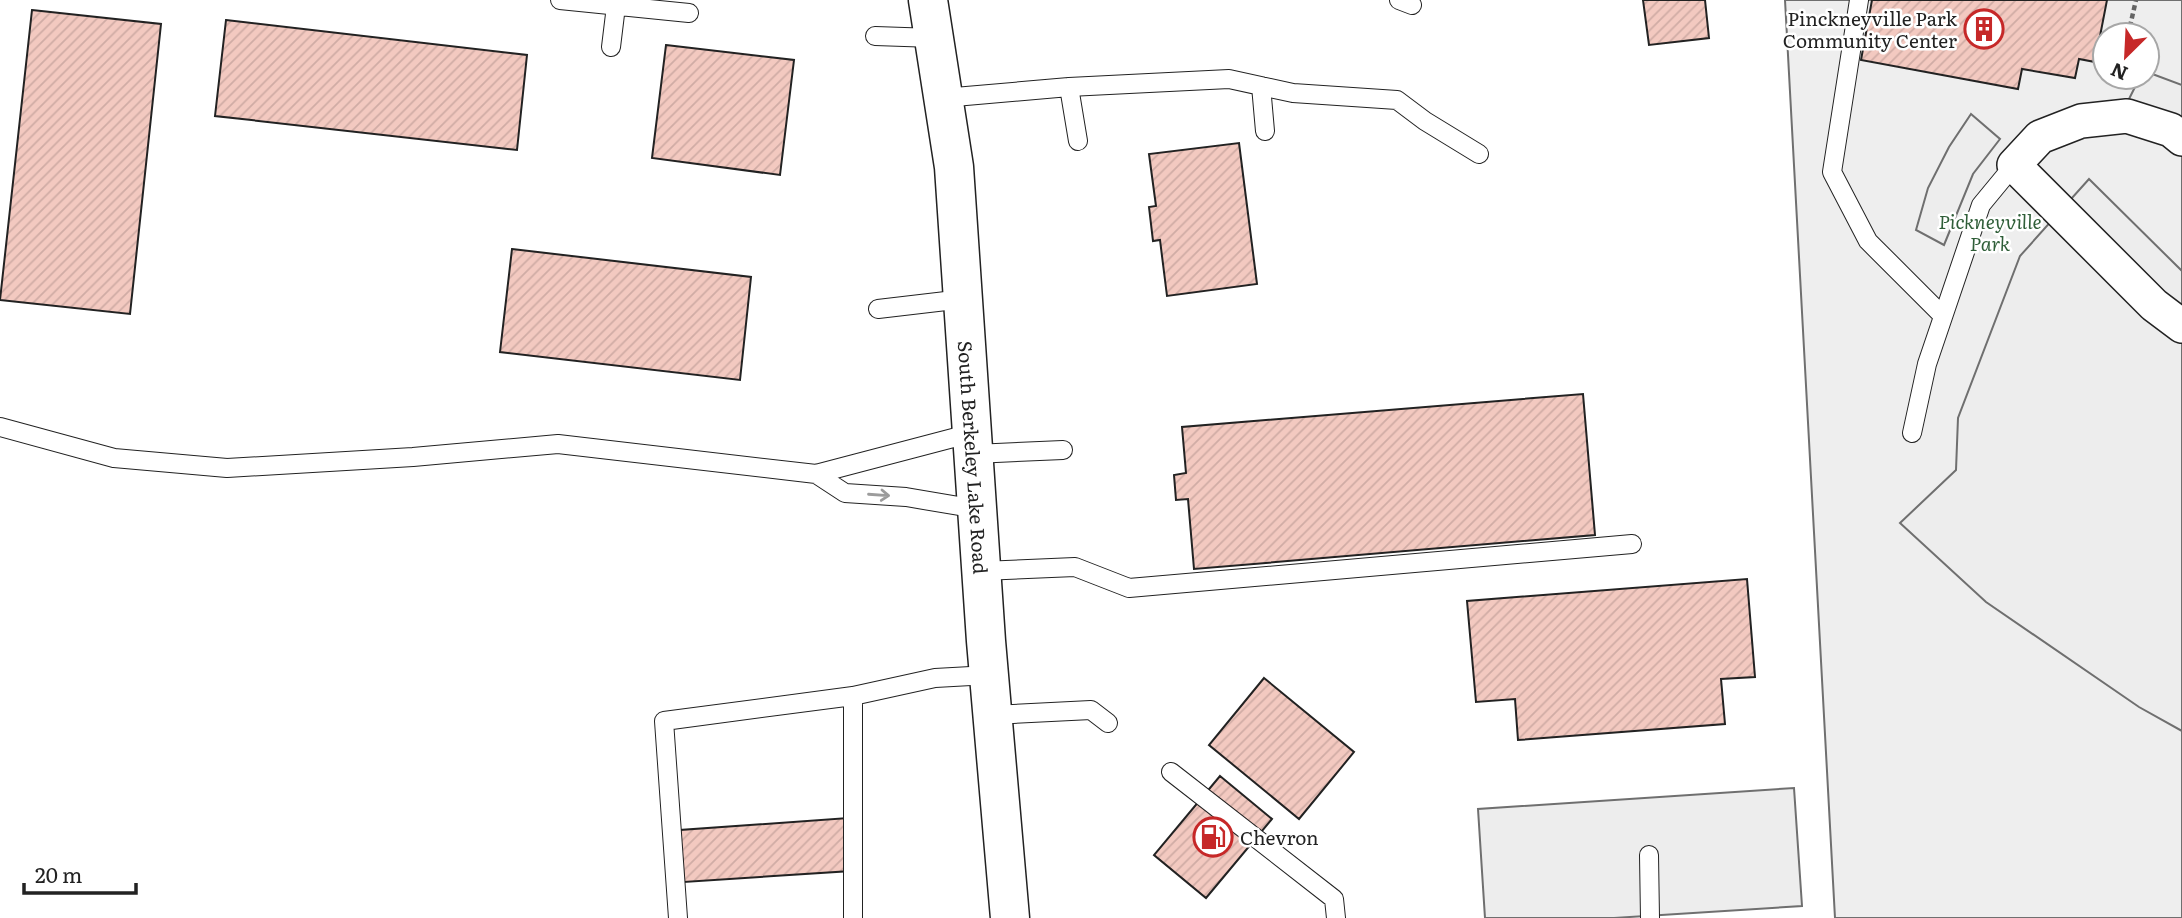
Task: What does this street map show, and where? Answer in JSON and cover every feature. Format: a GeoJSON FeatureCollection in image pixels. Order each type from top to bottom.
{"type":"FeatureCollection","features":[{"type":"Feature","properties":{"kind":"street","name":"South Berkeley Lake Road"},"geometry":{"type":"LineString","coordinates":[[929,0],[954,167],[981,571],[1010,918]]}},
{"type":"Feature","properties":{"kind":"street"},"geometry":{"type":"LineString","coordinates":[[2182,138],[2171,130],[2127,116],[2081,121],[2040,137],[2014,165],[2154,305],[2182,326]]}},
{"type":"Feature","properties":{"kind":"lane"},"geometry":{"type":"LineString","coordinates":[[560,0],[689,13]]}},
{"type":"Feature","properties":{"kind":"lane"},"geometry":{"type":"LineString","coordinates":[[1859,0],[1832,172],[1868,241],[1943,316]]}},
{"type":"Feature","properties":{"kind":"lane"},"geometry":{"type":"LineString","coordinates":[[611,47],[616,6]]}},
{"type":"Feature","properties":{"kind":"lane"},"geometry":{"type":"LineString","coordinates":[[875,36],[934,38]]}},
{"type":"Feature","properties":{"kind":"lane"},"geometry":{"type":"LineString","coordinates":[[943,98],[1069,87],[1229,79],[1293,93],[1397,100],[1425,121],[1479,154]]}},
{"type":"Feature","properties":{"kind":"lane"},"geometry":{"type":"LineString","coordinates":[[1261,86],[1265,131]]}},
{"type":"Feature","properties":{"kind":"lane"},"geometry":{"type":"LineString","coordinates":[[1069,87],[1078,141]]}},
{"type":"Feature","properties":{"kind":"lane"},"geometry":{"type":"LineString","coordinates":[[1912,433],[1927,364],[1981,205],[2014,165]]}},
{"type":"Feature","properties":{"kind":"lane"},"geometry":{"type":"LineString","coordinates":[[878,309],[963,299]]}},
{"type":"Feature","properties":{"kind":"lane"},"geometry":{"type":"LineString","coordinates":[[0,426],[114,458],[227,468],[413,457],[558,444],[816,474],[973,443],[1062,450]]}},
{"type":"Feature","properties":{"kind":"lane"},"geometry":{"type":"LineString","coordinates":[[816,474],[845,493],[906,497],[965,507],[978,517]]}},
{"type":"Feature","properties":{"kind":"lane"},"geometry":{"type":"LineString","coordinates":[[981,571],[1075,567],[1129,589],[1632,544]]}},
{"type":"Feature","properties":{"kind":"lane"},"geometry":{"type":"LineString","coordinates":[[678,918],[664,721],[853,696],[935,678],[989,675]]}},
{"type":"Feature","properties":{"kind":"lane"},"geometry":{"type":"LineString","coordinates":[[853,696],[853,918]]}},
{"type":"Feature","properties":{"kind":"lane"},"geometry":{"type":"LineString","coordinates":[[992,715],[1091,710],[1108,723]]}},
{"type":"Feature","properties":{"kind":"lane"},"geometry":{"type":"LineString","coordinates":[[1171,772],[1334,898],[1336,918]]}},
{"type":"Feature","properties":{"kind":"lane"},"geometry":{"type":"LineString","coordinates":[[1649,855],[1650,918]]}},
{"type":"Feature","properties":{"kind":"path"},"geometry":{"type":"LineString","coordinates":[[2131,21],[2136,0]]}},
{"type":"Feature","properties":{"kind":"green space","name":"Pickneyville Park"},"geometry":{"type":"Polygon","coordinates":[[[1785,0],[2182,0],[2182,918],[1835,918],[1785,0]]]}},
{"type":"Feature","properties":{"kind":"shaded area"},"geometry":{"type":"Polygon","coordinates":[[[2161,77],[2182,85],[2182,121],[2128,101],[2133,91],[2161,91],[2161,77]]]}},
{"type":"Feature","properties":{"kind":"shaded area"},"geometry":{"type":"Polygon","coordinates":[[[1971,114],[2000,139],[1973,174],[1944,245],[1916,230],[1928,188],[1949,147],[1971,114]]]}},
{"type":"Feature","properties":{"kind":"shaded area"},"geometry":{"type":"Polygon","coordinates":[[[2089,179],[2182,271],[2182,731],[2139,707],[1986,602],[1900,523],[1956,470],[1958,418],[2020,256],[2089,179]]]}},
{"type":"Feature","properties":{"kind":"shaded area"},"geometry":{"type":"Polygon","coordinates":[[[1794,788],[1802,906],[1614,918],[1485,918],[1478,809],[1794,788]]]}},
{"type":"Feature","properties":{"kind":"building"},"geometry":{"type":"Polygon","coordinates":[[[1643,0],[1705,0],[1709,38],[1649,45],[1643,0]]]}},
{"type":"Feature","properties":{"kind":"building","name":"Pinckneyville Park Community Center"},"geometry":{"type":"Polygon","coordinates":[[[1872,0],[2107,0],[2103,21],[2091,21],[2091,61],[2079,59],[2075,78],[2022,69],[2018,89],[1861,60],[1872,0]]]}},
{"type":"Feature","properties":{"kind":"building"},"geometry":{"type":"Polygon","coordinates":[[[32,10],[161,24],[130,314],[0,300],[32,10]]]}},
{"type":"Feature","properties":{"kind":"building"},"geometry":{"type":"Polygon","coordinates":[[[226,20],[527,55],[517,150],[215,116],[226,20]]]}},
{"type":"Feature","properties":{"kind":"building"},"geometry":{"type":"Polygon","coordinates":[[[666,45],[794,60],[780,175],[652,158],[666,45]]]}},
{"type":"Feature","properties":{"kind":"building"},"geometry":{"type":"Polygon","coordinates":[[[1239,143],[1257,284],[1167,296],[1160,240],[1153,241],[1149,207],[1156,206],[1149,154],[1239,143]]]}},
{"type":"Feature","properties":{"kind":"building"},"geometry":{"type":"Polygon","coordinates":[[[512,249],[751,277],[740,380],[500,352],[512,249]]]}},
{"type":"Feature","properties":{"kind":"building"},"geometry":{"type":"Polygon","coordinates":[[[1583,394],[1595,535],[1194,569],[1188,499],[1176,500],[1174,475],[1186,473],[1182,427],[1583,394]]]}},
{"type":"Feature","properties":{"kind":"building"},"geometry":{"type":"Polygon","coordinates":[[[1747,579],[1755,677],[1721,679],[1725,724],[1518,740],[1515,699],[1476,702],[1467,601],[1747,579]]]}},
{"type":"Feature","properties":{"kind":"building"},"geometry":{"type":"Polygon","coordinates":[[[1264,678],[1354,752],[1299,819],[1209,745],[1264,678]]]}},
{"type":"Feature","properties":{"kind":"building","name":"Chevron"},"geometry":{"type":"Polygon","coordinates":[[[1220,776],[1272,819],[1206,898],[1154,855],[1220,776]]]}},
{"type":"Feature","properties":{"kind":"building"},"geometry":{"type":"Polygon","coordinates":[[[848,818],[851,871],[684,882],[680,830],[848,818]]]}},
{"type":"Feature","properties":{"kind":"place","name":"Pinckneyville Park Community Center"},"geometry":{"type":"Point","coordinates":[1984,29]}},
{"type":"Feature","properties":{"kind":"place","name":"Chevron"},"geometry":{"type":"Point","coordinates":[1213,837]}}]}
